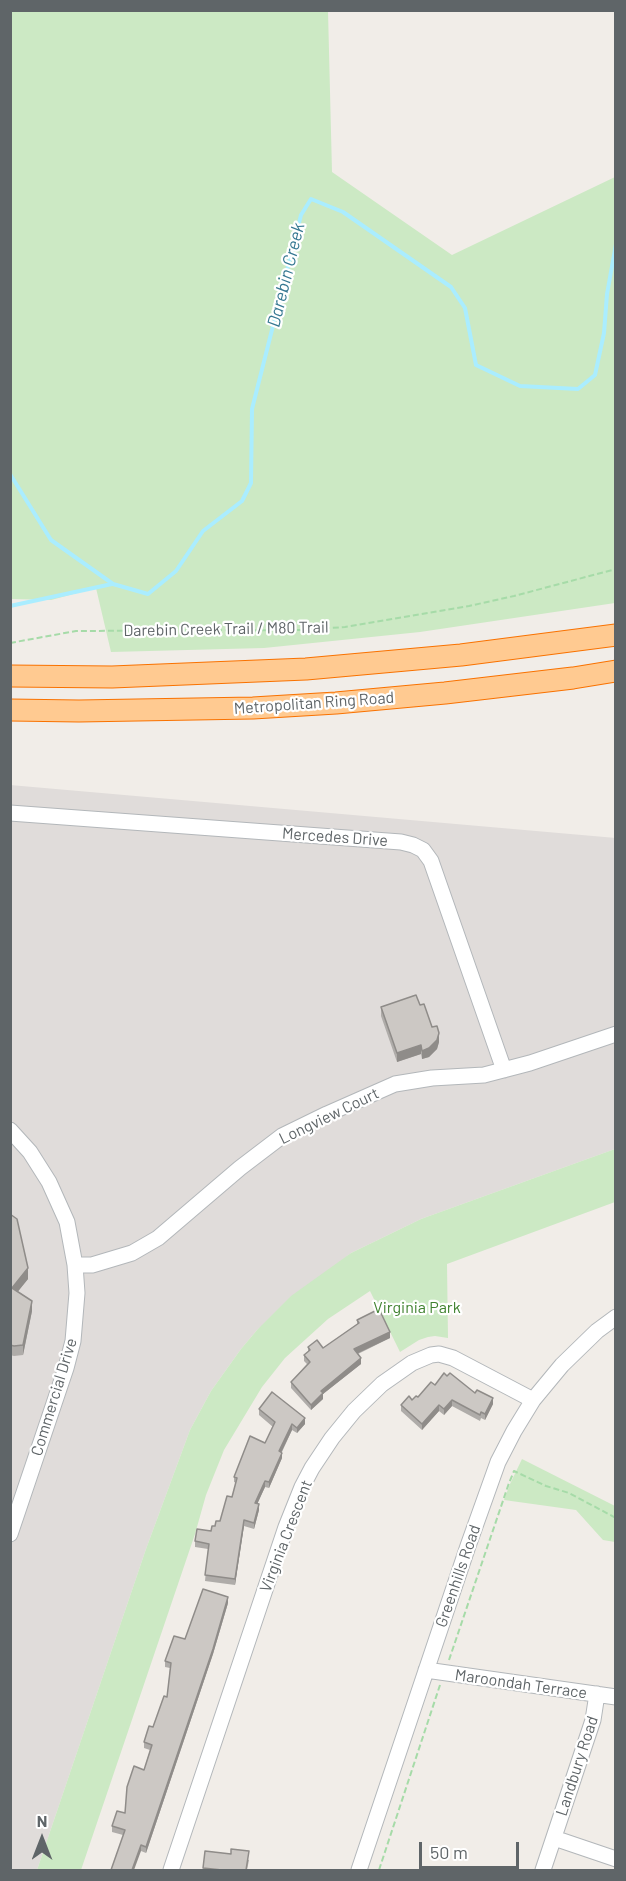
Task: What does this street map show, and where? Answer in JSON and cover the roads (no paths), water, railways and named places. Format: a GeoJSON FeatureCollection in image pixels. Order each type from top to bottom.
{"type":"FeatureCollection","features":[{"type":"Feature","properties":{"kind":"highway"},"geometry":{"type":"LineString","coordinates":[[10,676],[112,677],[306,669],[453,656],[615,635]]}},
{"type":"Feature","properties":{"kind":"highway","name":"Metropolitan Ring Road"},"geometry":{"type":"LineString","coordinates":[[10,710],[241,708],[336,703],[445,693],[615,671]]}},
{"type":"Feature","properties":{"kind":"street","name":"Mercedes Drive"},"geometry":{"type":"LineString","coordinates":[[10,813],[401,842],[423,850],[431,861],[504,1070]]}},
{"type":"Feature","properties":{"kind":"street","name":"Longview Court"},"geometry":{"type":"LineString","coordinates":[[75,1265],[92,1265],[132,1253],[159,1238],[240,1168],[282,1136],[395,1084],[432,1078],[484,1075],[531,1064],[615,1034]]}},
{"type":"Feature","properties":{"kind":"street","name":"Commercial Drive"},"geometry":{"type":"LineString","coordinates":[[10,1130],[30,1152],[49,1182],[67,1222],[75,1265],[77,1293],[73,1341],[61,1387],[10,1534]]}},
{"type":"Feature","properties":{"kind":"street","name":"Greenhills Road"},"geometry":{"type":"LineString","coordinates":[[360,1870],[498,1462],[533,1400],[562,1365],[615,1317]]}},
{"type":"Feature","properties":{"kind":"street","name":"Virginia Crescent"},"geometry":{"type":"LineString","coordinates":[[171,1870],[286,1527],[302,1487],[332,1438],[382,1384],[412,1363],[431,1355],[439,1354],[453,1358],[533,1400]]}},
{"type":"Feature","properties":{"kind":"street","name":"Maroondah Terrace"},"geometry":{"type":"LineString","coordinates":[[426,1670],[615,1697]]}},
{"type":"Feature","properties":{"kind":"street","name":"Landbury Road"},"geometry":{"type":"LineString","coordinates":[[543,1870],[593,1720],[597,1694]]}},
{"type":"Feature","properties":{"kind":"street"},"geometry":{"type":"LineString","coordinates":[[554,1838],[615,1859]]}},
{"type":"Feature","properties":{"kind":"waterway","name":"Darebin Creek"},"geometry":{"type":"LineString","coordinates":[[10,474],[51,540],[113,584],[148,594],[176,571],[203,531],[242,501],[251,483],[252,409],[301,215],[311,199],[343,212],[451,287],[465,308],[476,365],[520,386],[578,389],[595,375],[604,333],[607,294],[616,244]]}},
{"type":"Feature","properties":{"kind":"waterway"},"geometry":{"type":"LineString","coordinates":[[10,606],[112,584]]}},
{"type":"Feature","properties":{"kind":"park label","name":"Virginia Park"},"geometry":{"type":"Point","coordinates":[417,1308]}}]}
